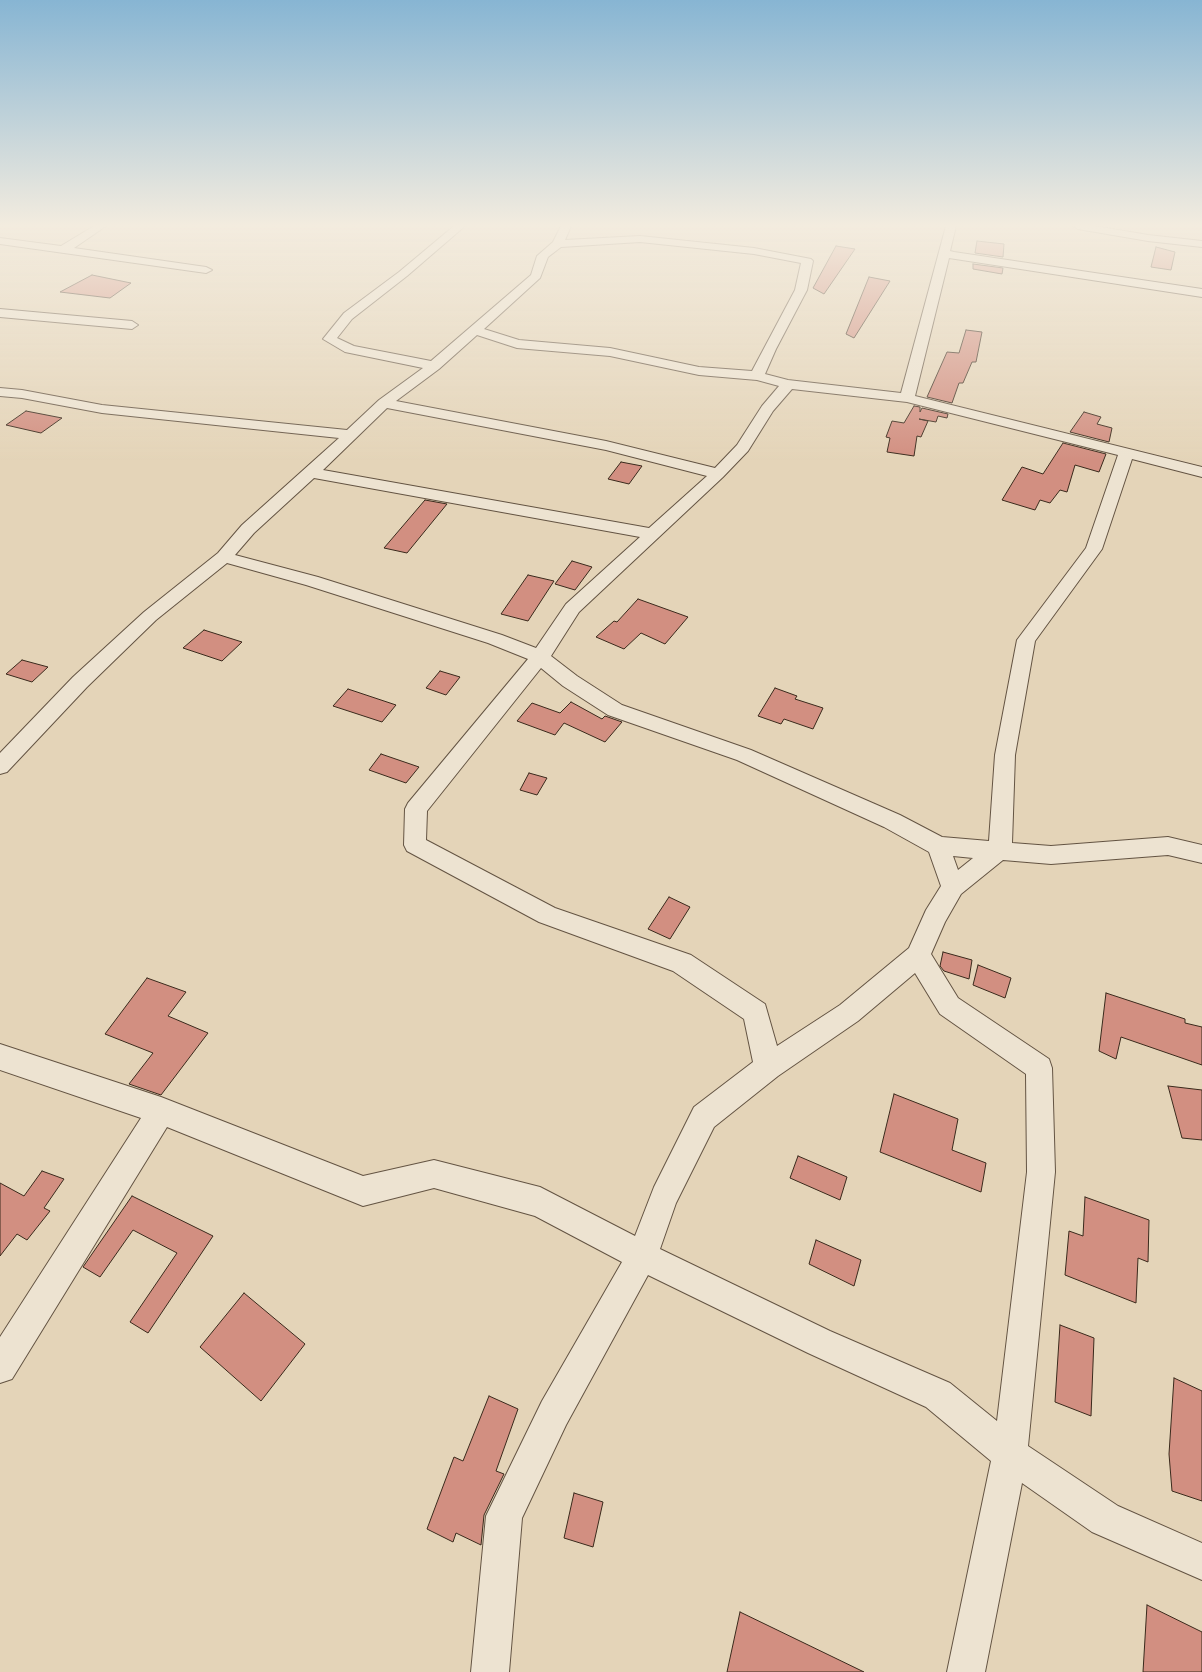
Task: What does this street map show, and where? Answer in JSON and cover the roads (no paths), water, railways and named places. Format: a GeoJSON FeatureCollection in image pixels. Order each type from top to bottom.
{"type":"FeatureCollection","features":[{"type":"Feature","properties":{"kind":"street"},"geometry":{"type":"LineString","coordinates":[[364,304],[348,316],[330,339],[350,349],[434,366]]}},
{"type":"Feature","properties":{"kind":"street"},"geometry":{"type":"LineString","coordinates":[[0,766],[80,682],[150,616],[224,557],[248,529],[384,403],[434,366],[504,304]]}},
{"type":"Feature","properties":{"kind":"street"},"geometry":{"type":"LineString","coordinates":[[757,376],[793,304]]}},
{"type":"Feature","properties":{"kind":"street"},"geometry":{"type":"LineString","coordinates":[[906,398],[930,304]]}},
{"type":"Feature","properties":{"kind":"street"},"geometry":{"type":"LineString","coordinates":[[0,313],[132,325]]}},
{"type":"Feature","properties":{"kind":"street"},"geometry":{"type":"LineString","coordinates":[[475,330],[517,344],[610,352],[699,371],[757,376],[788,384],[906,398],[1202,472]]}},
{"type":"Feature","properties":{"kind":"street"},"geometry":{"type":"LineString","coordinates":[[768,1067],[756,1012],[682,963],[547,915],[415,845],[416,809],[540,657],[572,608],[718,474],[743,448],[767,408],[788,384]]}},
{"type":"Feature","properties":{"kind":"street"},"geometry":{"type":"LineString","coordinates":[[4,398],[22,394],[102,409],[351,435]]}},
{"type":"Feature","properties":{"kind":"street"},"geometry":{"type":"LineString","coordinates":[[384,403],[606,446],[718,474]]}},
{"type":"Feature","properties":{"kind":"street"},"geometry":{"type":"LineString","coordinates":[[490,1672],[504,1516],[554,1413],[642,1256],[664,1197],[704,1117],[768,1067],[850,1013],[918,955],[935,917],[953,887],[1000,850],[1005,755],[1026,640],[1094,548],[1126,453]]}},
{"type":"Feature","properties":{"kind":"street"},"geometry":{"type":"LineString","coordinates":[[310,473],[652,534]]}},
{"type":"Feature","properties":{"kind":"street"},"geometry":{"type":"LineString","coordinates":[[224,557],[312,580],[495,639],[540,657],[570,681],[615,710],[744,755],[892,821],[938,846],[1051,855],[1168,846],[1202,854]]}},
{"type":"Feature","properties":{"kind":"street"},"geometry":{"type":"LineString","coordinates":[[938,846],[953,887]]}},
{"type":"Feature","properties":{"kind":"street"},"geometry":{"type":"LineString","coordinates":[[918,955],[949,1006],[1039,1068],[1041,1172],[1010,1454],[966,1672]]}},
{"type":"Feature","properties":{"kind":"street"},"geometry":{"type":"LineString","coordinates":[[0,1057],[161,1111],[363,1191],[434,1174],[540,1202],[642,1256],[819,1342],[938,1395],[1010,1454],[1105,1519],[1202,1562]]}},
{"type":"Feature","properties":{"kind":"street"},"geometry":{"type":"LineString","coordinates":[[0,1367],[161,1111]]}}]}
